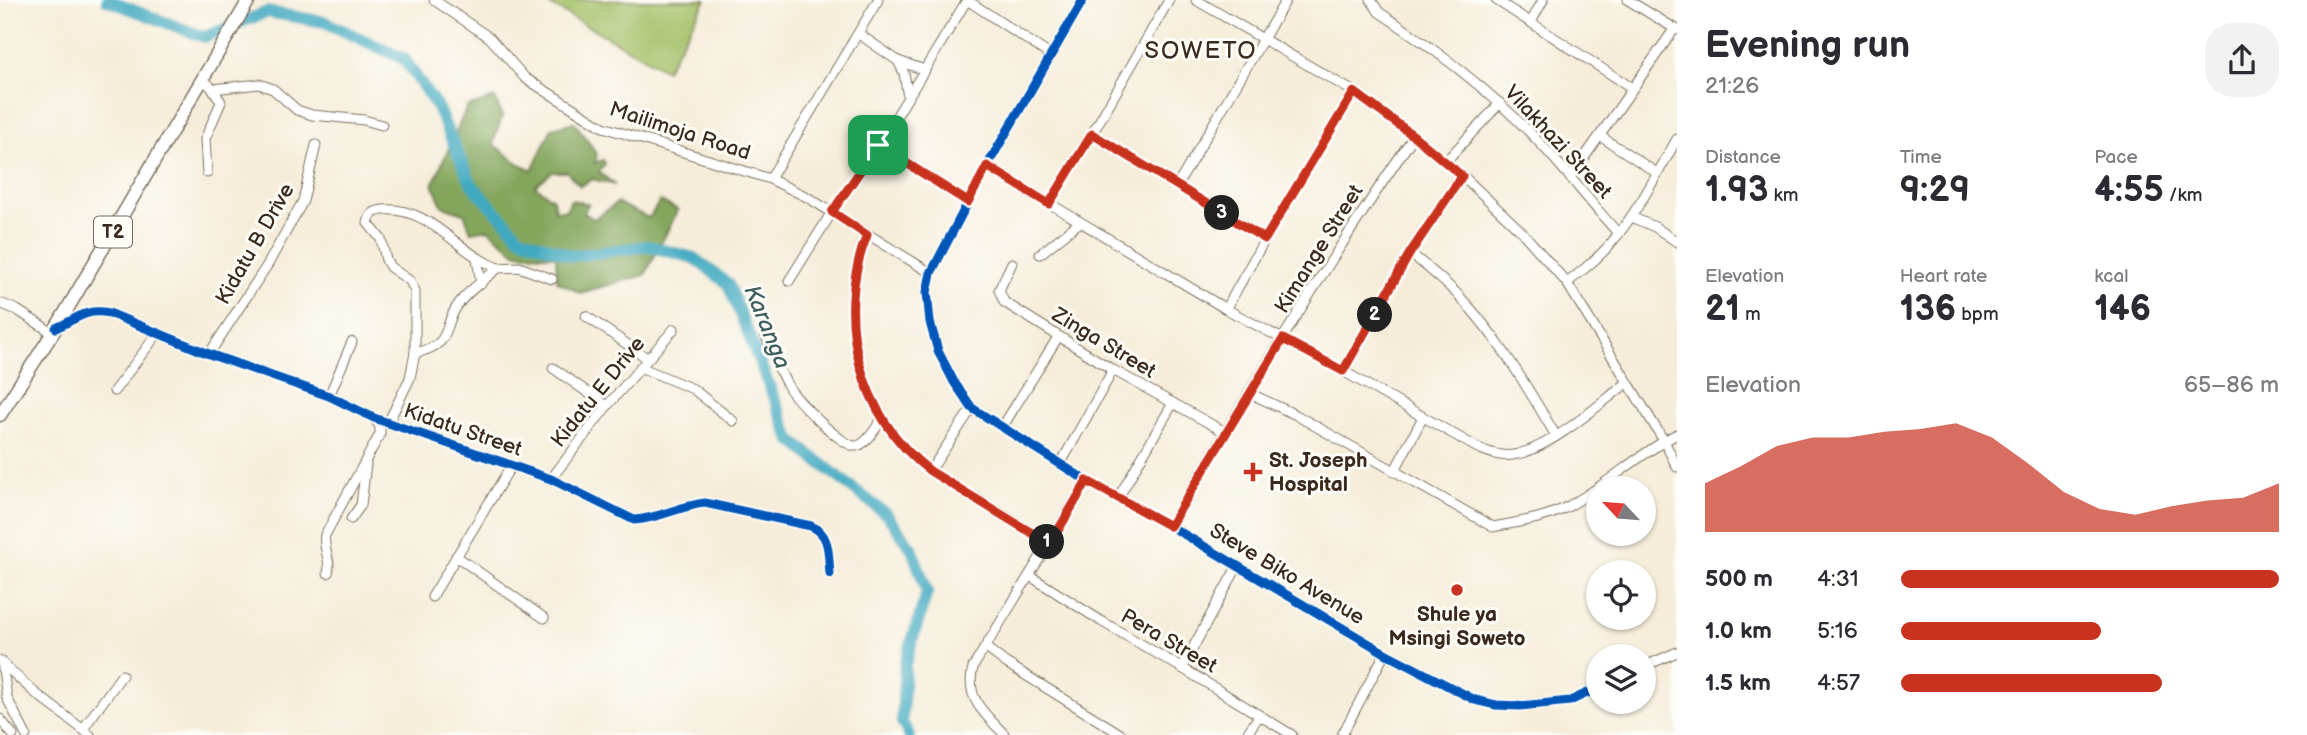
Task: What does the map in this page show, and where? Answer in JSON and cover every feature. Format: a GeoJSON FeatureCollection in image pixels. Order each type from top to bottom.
{"type":"FeatureCollection","features":[{"type":"Feature","properties":{"kind":"highway","name":"T2"},"geometry":{"type":"LineString","coordinates":[[0,415],[55,330],[248,2]]}},
{"type":"Feature","properties":{"kind":"street","name":"Mailimoja Road"},"geometry":{"type":"LineString","coordinates":[[434,0],[490,38],[525,78],[603,127],[770,179],[832,212],[931,273]]}},
{"type":"Feature","properties":{"kind":"street"},"geometry":{"type":"LineString","coordinates":[[770,179],[878,0]]}},
{"type":"Feature","properties":{"kind":"street"},"geometry":{"type":"LineString","coordinates":[[789,281],[878,145],[967,0],[1051,55]]}},
{"type":"Feature","properties":{"kind":"street","name":"Steve Biko Avenue"},"geometry":{"type":"LineString","coordinates":[[1083,0],[987,166],[931,273],[927,292],[930,321],[938,351],[954,382],[972,408],[1087,481],[1238,565],[1385,653],[1464,695],[1496,705],[1520,706],[1570,701],[1586,694]]}},
{"type":"Feature","properties":{"kind":"street"},"geometry":{"type":"LineString","coordinates":[[1049,204],[1169,0]]}},
{"type":"Feature","properties":{"kind":"street"},"geometry":{"type":"LineString","coordinates":[[1196,0],[1354,92],[1446,162],[1521,230],[1567,283],[1664,441],[1677,467]]}},
{"type":"Feature","properties":{"kind":"street"},"geometry":{"type":"LineString","coordinates":[[1177,186],[1286,0]]}},
{"type":"Feature","properties":{"kind":"street","name":"Vilakhazi Street"},"geometry":{"type":"LineString","coordinates":[[1371,0],[1378,12],[1459,68],[1500,103],[1555,158],[1619,234]]}},
{"type":"Feature","properties":{"kind":"street"},"geometry":{"type":"LineString","coordinates":[[1496,0],[1632,88]]}},
{"type":"Feature","properties":{"kind":"street"},"geometry":{"type":"LineString","coordinates":[[1531,22],[1543,0]]}},
{"type":"Feature","properties":{"kind":"street"},"geometry":{"type":"LineString","coordinates":[[1570,178],[1676,29],[1628,0]]}},
{"type":"Feature","properties":{"kind":"street"},"geometry":{"type":"LineString","coordinates":[[859,34],[898,61],[925,70]]}},
{"type":"Feature","properties":{"kind":"street"},"geometry":{"type":"LineString","coordinates":[[898,61],[904,73],[908,97]]}},
{"type":"Feature","properties":{"kind":"street"},"geometry":{"type":"LineString","coordinates":[[203,79],[214,89],[221,102],[205,139],[207,173]]}},
{"type":"Feature","properties":{"kind":"street"},"geometry":{"type":"LineString","coordinates":[[214,89],[259,84],[273,89],[297,110],[312,115],[364,120],[382,125]]}},
{"type":"Feature","properties":{"kind":"street"},"geometry":{"type":"LineString","coordinates":[[1226,309],[1354,92]]}},
{"type":"Feature","properties":{"kind":"street"},"geometry":{"type":"LineString","coordinates":[[1446,162],[1500,103]]}},
{"type":"Feature","properties":{"kind":"street"},"geometry":{"type":"LineString","coordinates":[[1092,134],[1265,239]]}},
{"type":"Feature","properties":{"kind":"street","name":"Kimange Street"},"geometry":{"type":"LineString","coordinates":[[1170,526],[1249,393],[1362,213],[1414,136]]}},
{"type":"Feature","properties":{"kind":"street"},"geometry":{"type":"LineString","coordinates":[[1600,136],[1657,173]]}},
{"type":"Feature","properties":{"kind":"street"},"geometry":{"type":"LineString","coordinates":[[1567,283],[1619,234],[1677,139]]}},
{"type":"Feature","properties":{"kind":"street","name":"Kidatu B Drive"},"geometry":{"type":"LineString","coordinates":[[209,354],[268,264],[303,201],[316,145]]}},
{"type":"Feature","properties":{"kind":"street"},"geometry":{"type":"LineString","coordinates":[[878,145],[968,202]]}},
{"type":"Feature","properties":{"kind":"street"},"geometry":{"type":"LineString","coordinates":[[987,166],[1226,309],[1493,455],[1516,455],[1539,446],[1627,383]]}},
{"type":"Feature","properties":{"kind":"street"},"geometry":{"type":"LineString","coordinates":[[1343,371],[1410,253],[1462,176]]}},
{"type":"Feature","properties":{"kind":"street"},"geometry":{"type":"LineString","coordinates":[[388,423],[406,388],[415,353],[415,291],[410,281],[390,267],[386,260],[381,239],[368,223],[375,211],[402,211],[422,218],[457,240],[477,258],[498,268],[519,267],[552,279]]}},
{"type":"Feature","properties":{"kind":"street"},"geometry":{"type":"LineString","coordinates":[[1631,217],[1655,227],[1677,242]]}},
{"type":"Feature","properties":{"kind":"street"},"geometry":{"type":"LineString","coordinates":[[1040,254],[1080,222]]}},
{"type":"Feature","properties":{"kind":"street"},"geometry":{"type":"LineString","coordinates":[[867,235],[853,280],[856,350],[863,379],[883,419],[913,458],[930,471],[1050,544]]}},
{"type":"Feature","properties":{"kind":"street"},"geometry":{"type":"LineString","coordinates":[[1410,253],[1458,295],[1477,317],[1515,366],[1556,436]]}},
{"type":"Feature","properties":{"kind":"street"},"geometry":{"type":"LineString","coordinates":[[477,258],[481,284]]}},
{"type":"Feature","properties":{"kind":"street","name":"Zinga Street"},"geometry":{"type":"LineString","coordinates":[[1012,263],[1001,283],[1000,296],[1004,302],[1113,370],[1225,432]]}},
{"type":"Feature","properties":{"kind":"street"},"geometry":{"type":"LineString","coordinates":[[415,353],[439,345],[461,300],[498,268]]}},
{"type":"Feature","properties":{"kind":"street"},"geometry":{"type":"LineString","coordinates":[[0,303],[55,330]]}},
{"type":"Feature","properties":{"kind":"street","name":"Kidatu Street"},"geometry":{"type":"LineString","coordinates":[[55,330],[85,312],[97,310],[109,313],[209,354],[329,396],[374,418],[551,479],[634,520],[649,519],[692,504],[705,503],[811,526],[821,530],[826,537],[830,574]]}},
{"type":"Feature","properties":{"kind":"street"},"geometry":{"type":"LineString","coordinates":[[586,316],[648,358]]}},
{"type":"Feature","properties":{"kind":"street","name":"Kidatu E Drive"},"geometry":{"type":"LineString","coordinates":[[551,479],[607,406],[674,329]]}},
{"type":"Feature","properties":{"kind":"street"},"geometry":{"type":"LineString","coordinates":[[114,391],[158,333]]}},
{"type":"Feature","properties":{"kind":"street"},"geometry":{"type":"LineString","coordinates":[[766,336],[786,384],[793,394],[839,438],[855,447],[862,444],[883,419]]}},
{"type":"Feature","properties":{"kind":"street"},"geometry":{"type":"LineString","coordinates":[[1003,426],[1058,337]]}},
{"type":"Feature","properties":{"kind":"street"},"geometry":{"type":"LineString","coordinates":[[329,396],[352,342]]}},
{"type":"Feature","properties":{"kind":"street"},"geometry":{"type":"LineString","coordinates":[[640,367],[693,390],[733,421]]}},
{"type":"Feature","properties":{"kind":"street"},"geometry":{"type":"LineString","coordinates":[[553,368],[607,406]]}},
{"type":"Feature","properties":{"kind":"street"},"geometry":{"type":"LineString","coordinates":[[1061,463],[1113,370]]}},
{"type":"Feature","properties":{"kind":"street"},"geometry":{"type":"LineString","coordinates":[[1249,393],[1296,415],[1493,527],[1538,519],[1567,507],[1677,434]]}},
{"type":"Feature","properties":{"kind":"street"},"geometry":{"type":"LineString","coordinates":[[1118,498],[1173,403]]}},
{"type":"Feature","properties":{"kind":"street"},"geometry":{"type":"LineString","coordinates":[[930,471],[972,408]]}},
{"type":"Feature","properties":{"kind":"street"},"geometry":{"type":"LineString","coordinates":[[1394,472],[1423,417]]}},
{"type":"Feature","properties":{"kind":"street"},"geometry":{"type":"LineString","coordinates":[[328,573],[330,560],[324,543],[325,535],[380,434],[380,427],[374,418]]}},
{"type":"Feature","properties":{"kind":"street"},"geometry":{"type":"LineString","coordinates":[[351,519],[362,501],[366,459]]}},
{"type":"Feature","properties":{"kind":"street"},"geometry":{"type":"LineString","coordinates":[[432,597],[511,466]]}},
{"type":"Feature","properties":{"kind":"street"},"geometry":{"type":"LineString","coordinates":[[1005,735],[976,702],[970,681],[973,667],[1087,481]]}},
{"type":"Feature","properties":{"kind":"street"},"geometry":{"type":"LineString","coordinates":[[456,556],[544,618]]}},
{"type":"Feature","properties":{"kind":"street"},"geometry":{"type":"LineString","coordinates":[[1182,668],[1238,565]]}},
{"type":"Feature","properties":{"kind":"street","name":"Pera Street"},"geometry":{"type":"LineString","coordinates":[[1030,576],[1292,735]]}},
{"type":"Feature","properties":{"kind":"street"},"geometry":{"type":"LineString","coordinates":[[985,647],[1006,663],[1122,735]]}},
{"type":"Feature","properties":{"kind":"street"},"geometry":{"type":"LineString","coordinates":[[1656,661],[1677,652]]}},
{"type":"Feature","properties":{"kind":"street"},"geometry":{"type":"LineString","coordinates":[[1342,735],[1385,653]]}},
{"type":"Feature","properties":{"kind":"street"},"geometry":{"type":"LineString","coordinates":[[1,662],[34,692],[86,732],[122,675]]}},
{"type":"Feature","properties":{"kind":"street"},"geometry":{"type":"LineString","coordinates":[[1,662],[7,698],[26,735]]}},
{"type":"Feature","properties":{"kind":"street"},"geometry":{"type":"LineString","coordinates":[[1246,735],[1259,716]]}},
{"type":"Feature","properties":{"kind":"street"},"geometry":{"type":"LineString","coordinates":[[0,719],[13,735]]}},
{"type":"Feature","properties":{"kind":"green space"},"geometry":{"type":"Polygon","coordinates":[[[541,0],[706,0],[666,70],[541,0]]]}},
{"type":"Feature","properties":{"kind":"green space"},"geometry":{"type":"Polygon","coordinates":[[[495,98],[502,116],[493,144],[518,163],[532,170],[552,128],[574,122],[597,154],[595,163],[603,160],[605,164],[599,172],[615,185],[593,179],[580,186],[567,172],[552,172],[535,186],[553,199],[555,211],[566,210],[571,200],[588,204],[584,213],[594,219],[617,203],[649,218],[660,201],[678,210],[645,275],[580,293],[557,281],[556,256],[516,253],[488,229],[471,232],[464,213],[442,206],[433,184],[467,107],[495,98]]]}},
{"type":"Feature","properties":{"kind":"waterway","name":"Karanga"},"geometry":{"type":"LineString","coordinates":[[107,0],[204,37],[267,12],[325,22],[404,59],[437,107],[472,185],[520,237],[572,256],[648,246],[694,258],[728,284],[791,440],[887,515],[912,549],[927,592],[905,664],[902,722],[909,735]]}},
{"type":"Feature","properties":{"kind":"cycle path"},"geometry":{"type":"LineString","coordinates":[[1083,0],[987,166],[931,273],[927,292],[930,322],[938,351],[954,382],[972,408],[1087,481],[1170,526],[1385,653],[1475,700],[1496,705],[1520,706],[1570,701],[1586,694]]}},
{"type":"Feature","properties":{"kind":"cycle path"},"geometry":{"type":"LineString","coordinates":[[56,328],[87,313],[109,313],[209,354],[329,396],[374,418],[551,479],[634,520],[705,503],[811,526],[822,534],[825,540],[830,574]]}},
{"type":"Feature","properties":{"kind":"place","name":"St. Joseph Hospital"},"geometry":{"type":"Point","coordinates":[1253,472]}},
{"type":"Feature","properties":{"kind":"place","name":"Shule ya Msingi Soweto"},"geometry":{"type":"Point","coordinates":[1457,590]}},
{"type":"Feature","properties":{"kind":"district","name":"SOWETO"},"geometry":{"type":"Point","coordinates":[1201,50]}},
{"type":"Feature","properties":{"kind":"route"},"geometry":{"type":"LineString","coordinates":[[1354,92],[1414,136],[1462,176],[1410,253],[1343,371],[1283,339],[1170,526],[1087,481],[1050,544],[913,458],[883,419],[863,379],[856,350],[852,297],[853,280],[867,235],[832,212],[878,145],[968,202],[987,166],[1049,204],[1092,134],[1265,239],[1354,92]]}}]}
